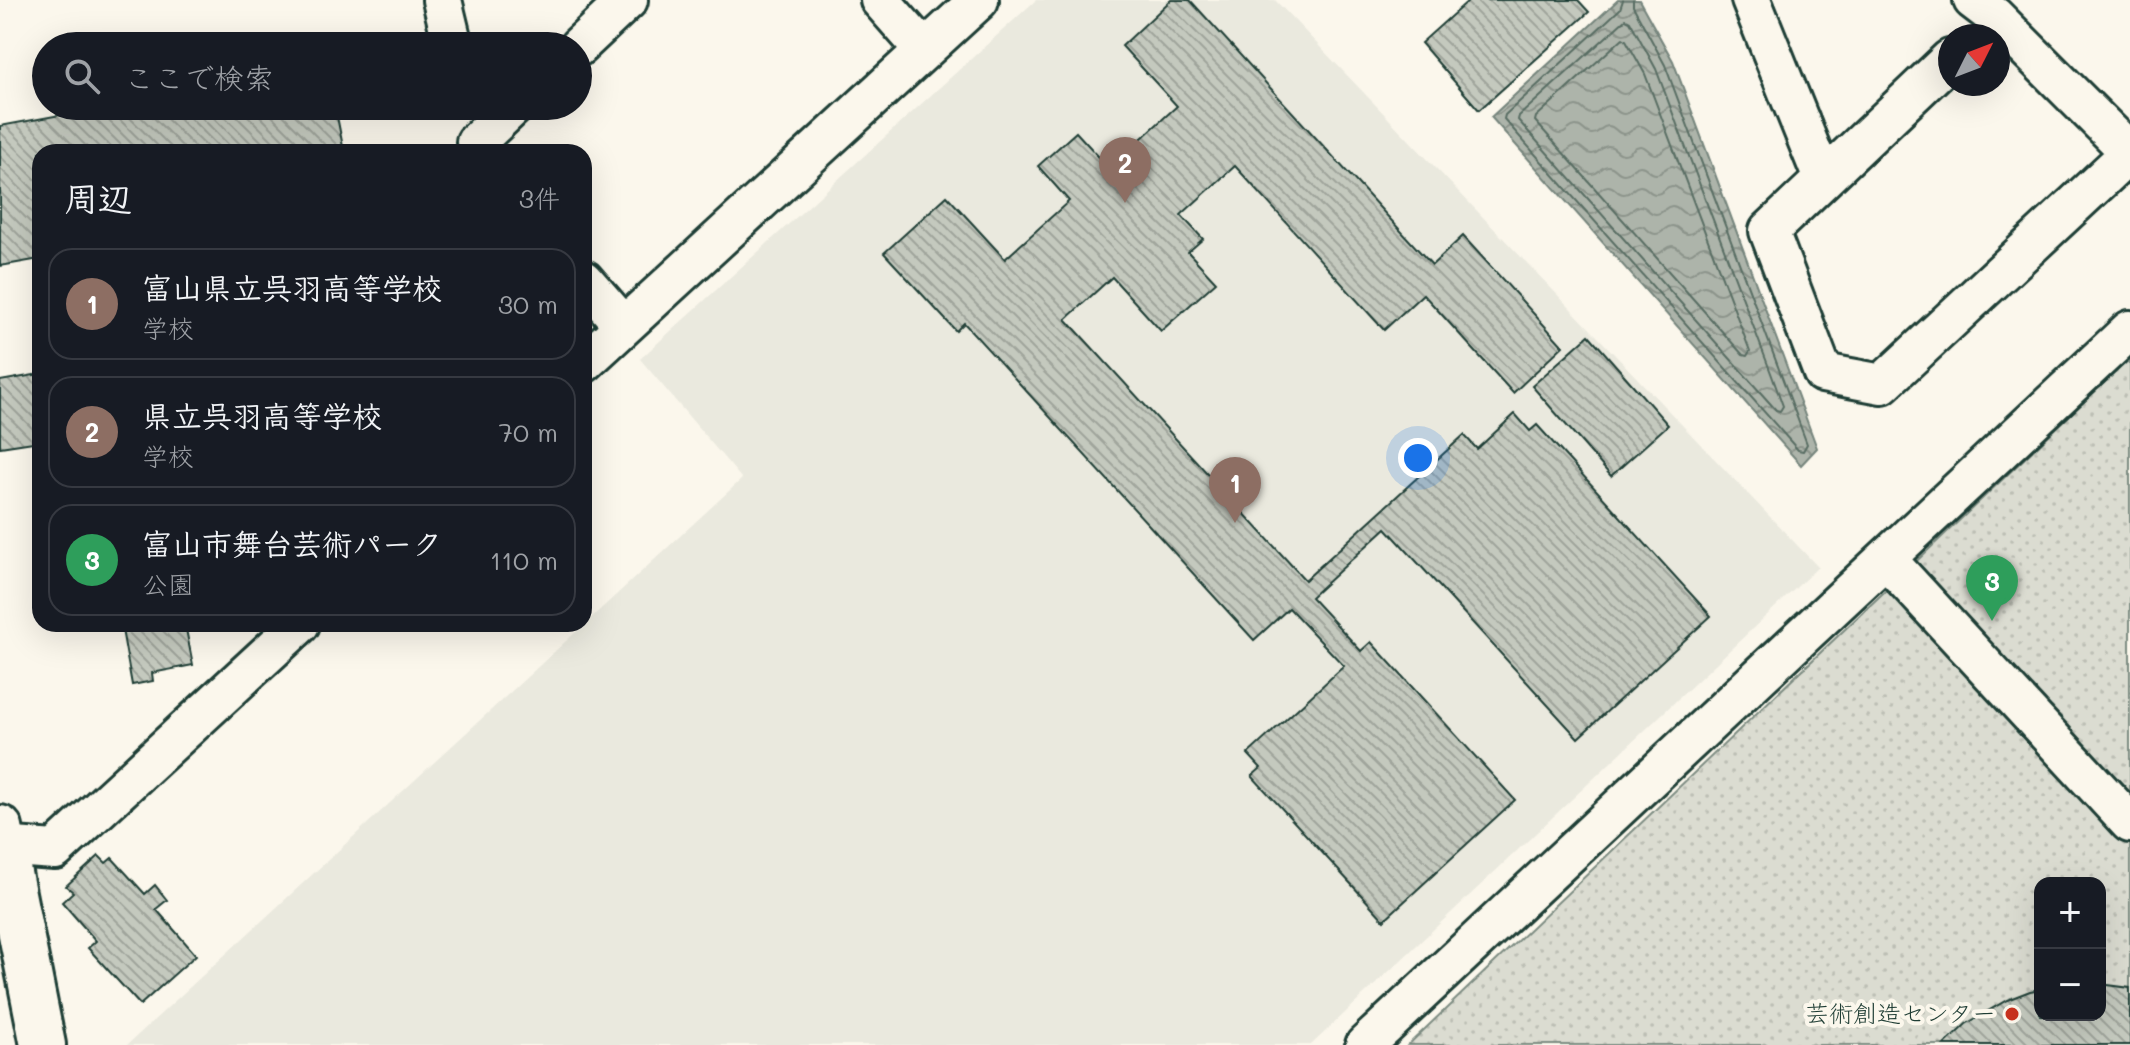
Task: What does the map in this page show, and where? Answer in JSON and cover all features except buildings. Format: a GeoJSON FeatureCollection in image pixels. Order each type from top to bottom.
{"type":"FeatureCollection","features":[{"type":"Feature","properties":{"kind":"main road"},"geometry":{"type":"LineString","coordinates":[[1,840],[43,1045]]}},
{"type":"Feature","properties":{"kind":"street"},"geometry":{"type":"LineString","coordinates":[[442,0],[450,32]]}},
{"type":"Feature","properties":{"kind":"street"},"geometry":{"type":"LineString","coordinates":[[592,34],[628,0]]}},
{"type":"Feature","properties":{"kind":"street"},"geometry":{"type":"LineString","coordinates":[[880,0],[924,50]]}},
{"type":"Feature","properties":{"kind":"street"},"geometry":{"type":"LineString","coordinates":[[592,356],[979,0]]}},
{"type":"Feature","properties":{"kind":"street"},"geometry":{"type":"LineString","coordinates":[[1751,0],[1823,179]]}},
{"type":"Feature","properties":{"kind":"street"},"geometry":{"type":"LineString","coordinates":[[1938,70],[1769,231],[1823,373],[1882,384],[2130,152],[1980,17]]}},
{"type":"Feature","properties":{"kind":"street"},"geometry":{"type":"LineString","coordinates":[[474,133],[493,120]]}},
{"type":"Feature","properties":{"kind":"street"},"geometry":{"type":"LineString","coordinates":[[592,289],[624,326]]}},
{"type":"Feature","properties":{"kind":"street"},"geometry":{"type":"LineString","coordinates":[[1365,1045],[2130,330]]}},
{"type":"Feature","properties":{"kind":"street"},"geometry":{"type":"LineString","coordinates":[[1887,560],[2130,823]]}},
{"type":"Feature","properties":{"kind":"street"},"geometry":{"type":"LineString","coordinates":[[1,840],[55,850],[291,632]]}},
{"type":"Feature","properties":{"kind":"shaded area"},"geometry":{"type":"Polygon","coordinates":[[[1036,0],[1275,0],[1818,567],[1311,1045],[127,1045],[576,632],[592,632],[592,617],[742,479],[640,359],[1036,0]]]}},
{"type":"Feature","properties":{"kind":"shaded area"},"geometry":{"type":"Polygon","coordinates":[[[2130,358],[2130,1045],[1408,1045],[2130,358]]]}},
{"type":"Feature","properties":{"kind":"water"},"geometry":{"type":"Polygon","coordinates":[[[1618,0],[1639,0],[1673,61],[1817,448],[1801,465],[1491,117],[1618,0]]]}},
{"type":"Feature","properties":{"kind":"place","name":"県立呉羽高等学校"},"geometry":{"type":"Point","coordinates":[1125,203]}},
{"type":"Feature","properties":{"kind":"place","name":"富山県立呉羽高等学校"},"geometry":{"type":"Point","coordinates":[1235,523]}},
{"type":"Feature","properties":{"kind":"place","name":"富山市舞台芸術パーク"},"geometry":{"type":"Point","coordinates":[1992,621]}},
{"type":"Feature","properties":{"kind":"place","name":"芸術創造センター"},"geometry":{"type":"Point","coordinates":[2012,1014]}}]}
